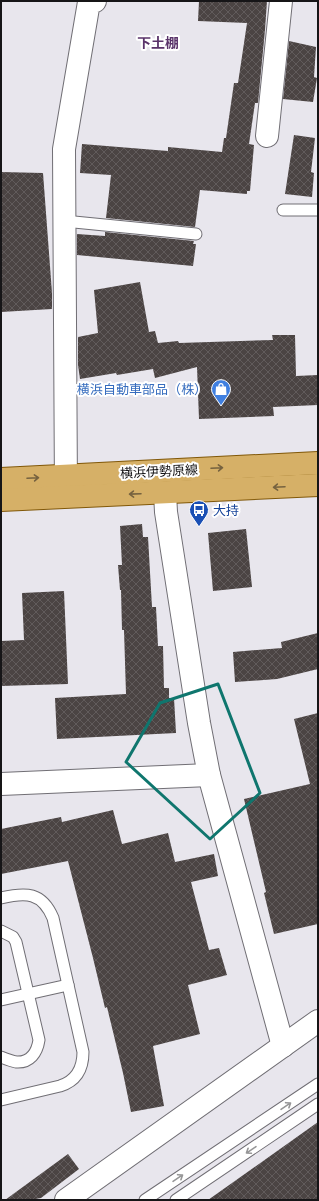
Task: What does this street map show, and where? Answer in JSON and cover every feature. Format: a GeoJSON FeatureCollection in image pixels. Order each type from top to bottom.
{"type":"FeatureCollection","features":[{"type":"Feature","properties":{"kind":"main road","name":"横浜伊勢原線"},"geometry":{"type":"LineString","coordinates":[[1,500],[66,486],[318,463]]}},
{"type":"Feature","properties":{"kind":"main road","name":"横浜伊勢原線"},"geometry":{"type":"LineString","coordinates":[[1,479],[66,486],[165,493],[318,486]]}},
{"type":"Feature","properties":{"kind":"street"},"geometry":{"type":"LineString","coordinates":[[66,486],[64,149],[89,2],[94,1]]}},
{"type":"Feature","properties":{"kind":"street"},"geometry":{"type":"LineString","coordinates":[[267,136],[281,1]]}},
{"type":"Feature","properties":{"kind":"street"},"geometry":{"type":"LineString","coordinates":[[165,493],[166,512],[199,723],[209,775],[283,1046]]}},
{"type":"Feature","properties":{"kind":"street"},"geometry":{"type":"LineString","coordinates":[[1,784],[209,775]]}},
{"type":"Feature","properties":{"kind":"street"},"geometry":{"type":"LineString","coordinates":[[66,1200],[318,1021]]}},
{"type":"Feature","properties":{"kind":"lane"},"geometry":{"type":"LineString","coordinates":[[283,210],[318,210]]}},
{"type":"Feature","properties":{"kind":"lane"},"geometry":{"type":"LineString","coordinates":[[64,221],[196,234]]}},
{"type":"Feature","properties":{"kind":"lane"},"geometry":{"type":"LineString","coordinates":[[1,898],[15,894],[25,894],[34,897],[46,905],[53,918],[83,1052],[82,1063],[79,1071],[68,1084],[1,1100]]}},
{"type":"Feature","properties":{"kind":"lane"},"geometry":{"type":"LineString","coordinates":[[1,931],[13,937],[16,942],[29,994],[38,1040],[38,1048],[35,1054],[23,1062],[15,1062],[1,1057]]}},
{"type":"Feature","properties":{"kind":"lane"},"geometry":{"type":"LineString","coordinates":[[1,1000],[68,986]]}},
{"type":"Feature","properties":{"kind":"lane"},"geometry":{"type":"LineString","coordinates":[[145,1200],[318,1084]]}},
{"type":"Feature","properties":{"kind":"lane"},"geometry":{"type":"LineString","coordinates":[[176,1200],[318,1104]]}},
{"type":"Feature","properties":{"kind":"highlighted area"},"geometry":{"type":"Polygon","coordinates":[[[218,684],[260,793],[210,839],[126,762],[160,703],[218,684]]]}},
{"type":"Feature","properties":{"kind":"building"},"geometry":{"type":"Polygon","coordinates":[[[199,1],[267,1],[258,103],[255,103],[249,144],[254,145],[250,191],[247,191],[247,194],[200,190],[195,227],[106,218],[111,175],[80,173],[82,144],[168,151],[168,147],[222,152],[224,138],[226,138],[234,83],[238,83],[247,23],[198,21],[199,1]]]}},
{"type":"Feature","properties":{"kind":"building"},"geometry":{"type":"Polygon","coordinates":[[[289,41],[316,47],[314,77],[317,78],[313,102],[283,99],[289,41]]]}},
{"type":"Feature","properties":{"kind":"building"},"geometry":{"type":"Polygon","coordinates":[[[294,135],[315,138],[311,172],[314,173],[312,197],[285,194],[294,135]]]}},
{"type":"Feature","properties":{"kind":"building"},"geometry":{"type":"Polygon","coordinates":[[[1,172],[43,173],[52,309],[1,312],[1,172]]]}},
{"type":"Feature","properties":{"kind":"building"},"geometry":{"type":"Polygon","coordinates":[[[105,232],[194,241],[193,244],[196,244],[193,266],[77,255],[77,234],[105,236],[105,232]]]}},
{"type":"Feature","properties":{"kind":"building"},"geometry":{"type":"Polygon","coordinates":[[[140,282],[149,332],[155,331],[158,343],[178,341],[179,343],[273,340],[272,335],[295,335],[296,376],[318,375],[318,405],[273,407],[274,416],[199,419],[197,367],[155,378],[153,369],[80,379],[78,365],[78,337],[98,333],[94,290],[140,282]]]}},
{"type":"Feature","properties":{"kind":"building"},"geometry":{"type":"Polygon","coordinates":[[[142,524],[143,537],[148,537],[152,607],[156,607],[158,646],[163,646],[164,688],[169,688],[169,698],[174,698],[176,733],[57,739],[55,698],[126,694],[124,630],[122,630],[121,590],[118,565],[122,565],[120,526],[142,524]]]}},
{"type":"Feature","properties":{"kind":"building"},"geometry":{"type":"Polygon","coordinates":[[[246,529],[252,587],[213,591],[208,533],[246,529]]]}},
{"type":"Feature","properties":{"kind":"building"},"geometry":{"type":"Polygon","coordinates":[[[64,591],[68,684],[1,686],[1,641],[24,640],[22,593],[64,591]]]}},
{"type":"Feature","properties":{"kind":"building"},"geometry":{"type":"Polygon","coordinates":[[[318,633],[318,669],[277,679],[235,682],[233,652],[282,648],[281,642],[318,633]]]}},
{"type":"Feature","properties":{"kind":"building"},"geometry":{"type":"Polygon","coordinates":[[[318,713],[318,924],[274,934],[264,893],[266,892],[244,799],[310,784],[294,719],[318,713]]]}},
{"type":"Feature","properties":{"kind":"building"},"geometry":{"type":"Polygon","coordinates":[[[113,810],[122,844],[168,833],[175,862],[214,854],[218,876],[191,882],[209,950],[219,948],[227,975],[188,985],[200,1034],[153,1046],[164,1106],[131,1112],[107,1007],[105,1008],[68,861],[1,874],[1,829],[61,817],[62,822],[113,810]]]}},
{"type":"Feature","properties":{"kind":"building"},"geometry":{"type":"Polygon","coordinates":[[[318,1122],[318,1200],[208,1200],[318,1122]]]}},
{"type":"Feature","properties":{"kind":"building"},"geometry":{"type":"Polygon","coordinates":[[[68,1154],[79,1169],[41,1198],[30,1200],[5,1200],[68,1154]]]}},
{"type":"Feature","properties":{"kind":"place","name":"横浜自動車部品（株）"},"geometry":{"type":"Point","coordinates":[221,406]}},
{"type":"Feature","properties":{"kind":"place","name":"大持"},"geometry":{"type":"Point","coordinates":[199,527]}},
{"type":"Feature","properties":{"kind":"district","name":"下土棚"},"geometry":{"type":"Point","coordinates":[158,42]}}]}
